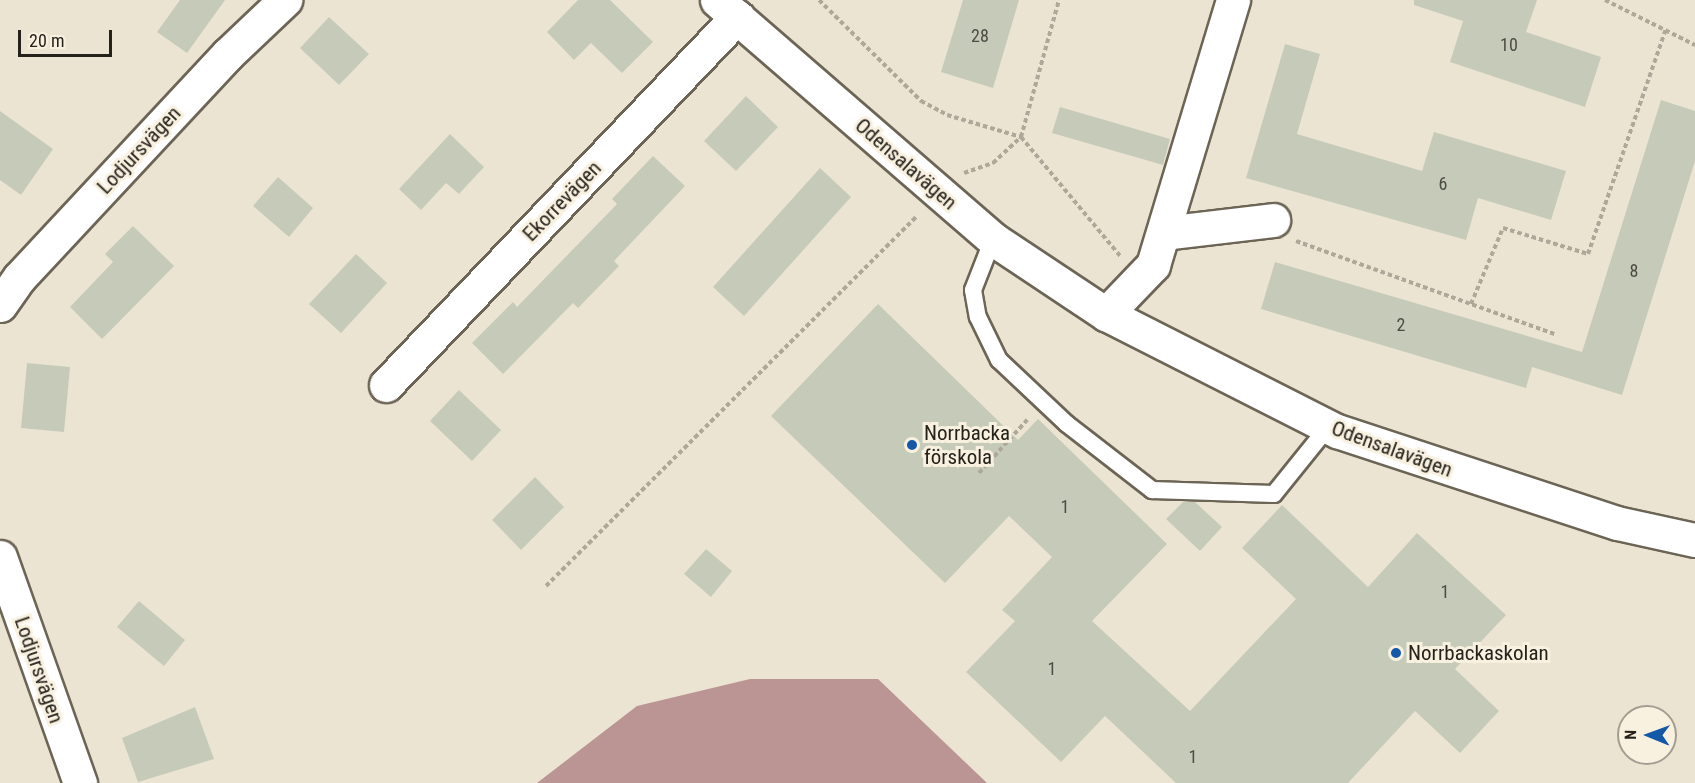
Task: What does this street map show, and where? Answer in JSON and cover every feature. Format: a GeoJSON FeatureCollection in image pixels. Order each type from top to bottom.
{"type":"FeatureCollection","features":[{"type":"Feature","properties":{"kind":"street","name":"Lodjursvägen"},"geometry":{"type":"LineString","coordinates":[[0,305],[35,261],[228,54],[285,0]]}},
{"type":"Feature","properties":{"kind":"street"},"geometry":{"type":"LineString","coordinates":[[1106,314],[1138,277],[1153,265],[1233,0]]}},
{"type":"Feature","properties":{"kind":"street","name":"Odensalavägen"},"geometry":{"type":"LineString","coordinates":[[727,8],[993,238],[1106,314],[1328,427],[1445,469],[1596,516],[1695,540]]}},
{"type":"Feature","properties":{"kind":"street","name":"Ekorrevägen"},"geometry":{"type":"LineString","coordinates":[[386,385],[727,8]]}},
{"type":"Feature","properties":{"kind":"street"},"geometry":{"type":"LineString","coordinates":[[1164,233],[1260,221]]}},
{"type":"Feature","properties":{"kind":"street","name":"Lodjursvägen"},"geometry":{"type":"LineString","coordinates":[[0,557],[80,783]]}},
{"type":"Feature","properties":{"kind":"lane"},"geometry":{"type":"LineString","coordinates":[[993,238],[974,290],[978,316],[999,360],[1044,402],[1152,490],[1274,494],[1328,427]]}},
{"type":"Feature","properties":{"kind":"path"},"geometry":{"type":"LineString","coordinates":[[819,0],[921,101],[947,115],[1020,137],[1138,277]]}},
{"type":"Feature","properties":{"kind":"path"},"geometry":{"type":"LineString","coordinates":[[546,586],[956,176],[993,163],[1020,137],[1059,0]]}},
{"type":"Feature","properties":{"kind":"path"},"geometry":{"type":"LineString","coordinates":[[1605,0],[1695,45]]}},
{"type":"Feature","properties":{"kind":"path"},"geometry":{"type":"LineString","coordinates":[[1471,304],[1503,228],[1588,254],[1666,29]]}},
{"type":"Feature","properties":{"kind":"path"},"geometry":{"type":"LineString","coordinates":[[1260,221],[1471,304],[1555,334]]}},
{"type":"Feature","properties":{"kind":"path"},"geometry":{"type":"LineString","coordinates":[[979,473],[1044,402]]}},
{"type":"Feature","properties":{"kind":"shaded area"},"geometry":{"type":"Polygon","coordinates":[[[750,679],[878,679],[987,783],[537,783],[637,706],[750,679]]]}},
{"type":"Feature","properties":{"kind":"building"},"geometry":{"type":"Polygon","coordinates":[[[180,0],[225,0],[187,53],[157,32],[180,0]]]}},
{"type":"Feature","properties":{"kind":"building"},"geometry":{"type":"Polygon","coordinates":[[[578,0],[610,0],[653,42],[622,73],[591,43],[574,60],[547,32],[578,0]]]}},
{"type":"Feature","properties":{"kind":"building"},"geometry":{"type":"Polygon","coordinates":[[[963,0],[1019,0],[993,88],[941,72],[963,0]]]}},
{"type":"Feature","properties":{"kind":"building"},"geometry":{"type":"Polygon","coordinates":[[[1414,0],[1537,0],[1526,32],[1601,57],[1585,107],[1450,62],[1463,21],[1414,5],[1414,0]]]}},
{"type":"Feature","properties":{"kind":"building"},"geometry":{"type":"Polygon","coordinates":[[[329,17],[369,54],[339,85],[300,48],[329,17]]]}},
{"type":"Feature","properties":{"kind":"building"},"geometry":{"type":"Polygon","coordinates":[[[1285,44],[1320,54],[1297,134],[1422,171],[1434,132],[1566,171],[1551,220],[1478,198],[1466,240],[1246,178],[1285,44]]]}},
{"type":"Feature","properties":{"kind":"building"},"geometry":{"type":"Polygon","coordinates":[[[746,96],[778,127],[736,171],[704,141],[746,96]]]}},
{"type":"Feature","properties":{"kind":"building"},"geometry":{"type":"Polygon","coordinates":[[[1661,100],[1695,111],[1695,161],[1622,395],[1532,367],[1526,388],[1261,309],[1275,262],[1582,352],[1661,100]]]}},
{"type":"Feature","properties":{"kind":"building"},"geometry":{"type":"Polygon","coordinates":[[[1060,107],[1170,139],[1163,165],[1052,133],[1060,107]]]}},
{"type":"Feature","properties":{"kind":"building"},"geometry":{"type":"Polygon","coordinates":[[[0,111],[53,149],[21,195],[0,180],[0,111]]]}},
{"type":"Feature","properties":{"kind":"building"},"geometry":{"type":"Polygon","coordinates":[[[450,134],[484,167],[459,194],[446,183],[421,210],[399,189],[450,134]]]}},
{"type":"Feature","properties":{"kind":"building"},"geometry":{"type":"Polygon","coordinates":[[[653,156],[685,186],[614,261],[619,266],[578,308],[573,303],[503,374],[472,343],[513,302],[517,307],[617,204],[612,199],[653,156]]]}},
{"type":"Feature","properties":{"kind":"building"},"geometry":{"type":"Polygon","coordinates":[[[820,168],[851,197],[744,316],[713,287],[820,168]]]}},
{"type":"Feature","properties":{"kind":"building"},"geometry":{"type":"Polygon","coordinates":[[[278,177],[313,208],[289,237],[253,206],[278,177]]]}},
{"type":"Feature","properties":{"kind":"building"},"geometry":{"type":"Polygon","coordinates":[[[133,226],[174,266],[102,339],[70,307],[113,262],[105,254],[133,226]]]}},
{"type":"Feature","properties":{"kind":"building"},"geometry":{"type":"Polygon","coordinates":[[[356,254],[387,283],[341,333],[309,304],[356,254]]]}},
{"type":"Feature","properties":{"kind":"building"},"geometry":{"type":"Polygon","coordinates":[[[878,304],[1018,440],[1038,419],[1167,544],[1092,621],[1190,711],[1296,599],[1242,548],[1282,505],[1368,587],[1417,533],[1506,615],[1455,669],[1499,711],[1460,753],[1415,711],[1348,783],[1176,783],[1105,716],[1061,762],[966,672],[1015,621],[1002,610],[1052,557],[1009,516],[945,583],[771,416],[878,304]]]}},
{"type":"Feature","properties":{"kind":"building"},"geometry":{"type":"Polygon","coordinates":[[[27,363],[70,367],[64,432],[21,428],[27,363]]]}},
{"type":"Feature","properties":{"kind":"building"},"geometry":{"type":"Polygon","coordinates":[[[459,390],[501,430],[472,461],[430,421],[459,390]]]}},
{"type":"Feature","properties":{"kind":"building"},"geometry":{"type":"Polygon","coordinates":[[[535,477],[564,507],[521,550],[492,520],[535,477]]]}},
{"type":"Feature","properties":{"kind":"building"},"geometry":{"type":"Polygon","coordinates":[[[1183,502],[1195,502],[1222,527],[1200,551],[1166,519],[1183,502]]]}},
{"type":"Feature","properties":{"kind":"building"},"geometry":{"type":"Polygon","coordinates":[[[706,549],[732,571],[711,597],[684,574],[706,549]]]}},
{"type":"Feature","properties":{"kind":"building"},"geometry":{"type":"Polygon","coordinates":[[[139,601],[185,640],[164,666],[117,627],[139,601]]]}},
{"type":"Feature","properties":{"kind":"building"},"geometry":{"type":"Polygon","coordinates":[[[195,707],[214,759],[138,782],[122,738],[195,707]]]}},
{"type":"Feature","properties":{"kind":"place","name":"Norrbacka förskola"},"geometry":{"type":"Point","coordinates":[912,445]}},
{"type":"Feature","properties":{"kind":"place","name":"Norrbackaskolan"},"geometry":{"type":"Point","coordinates":[1396,653]}}]}
